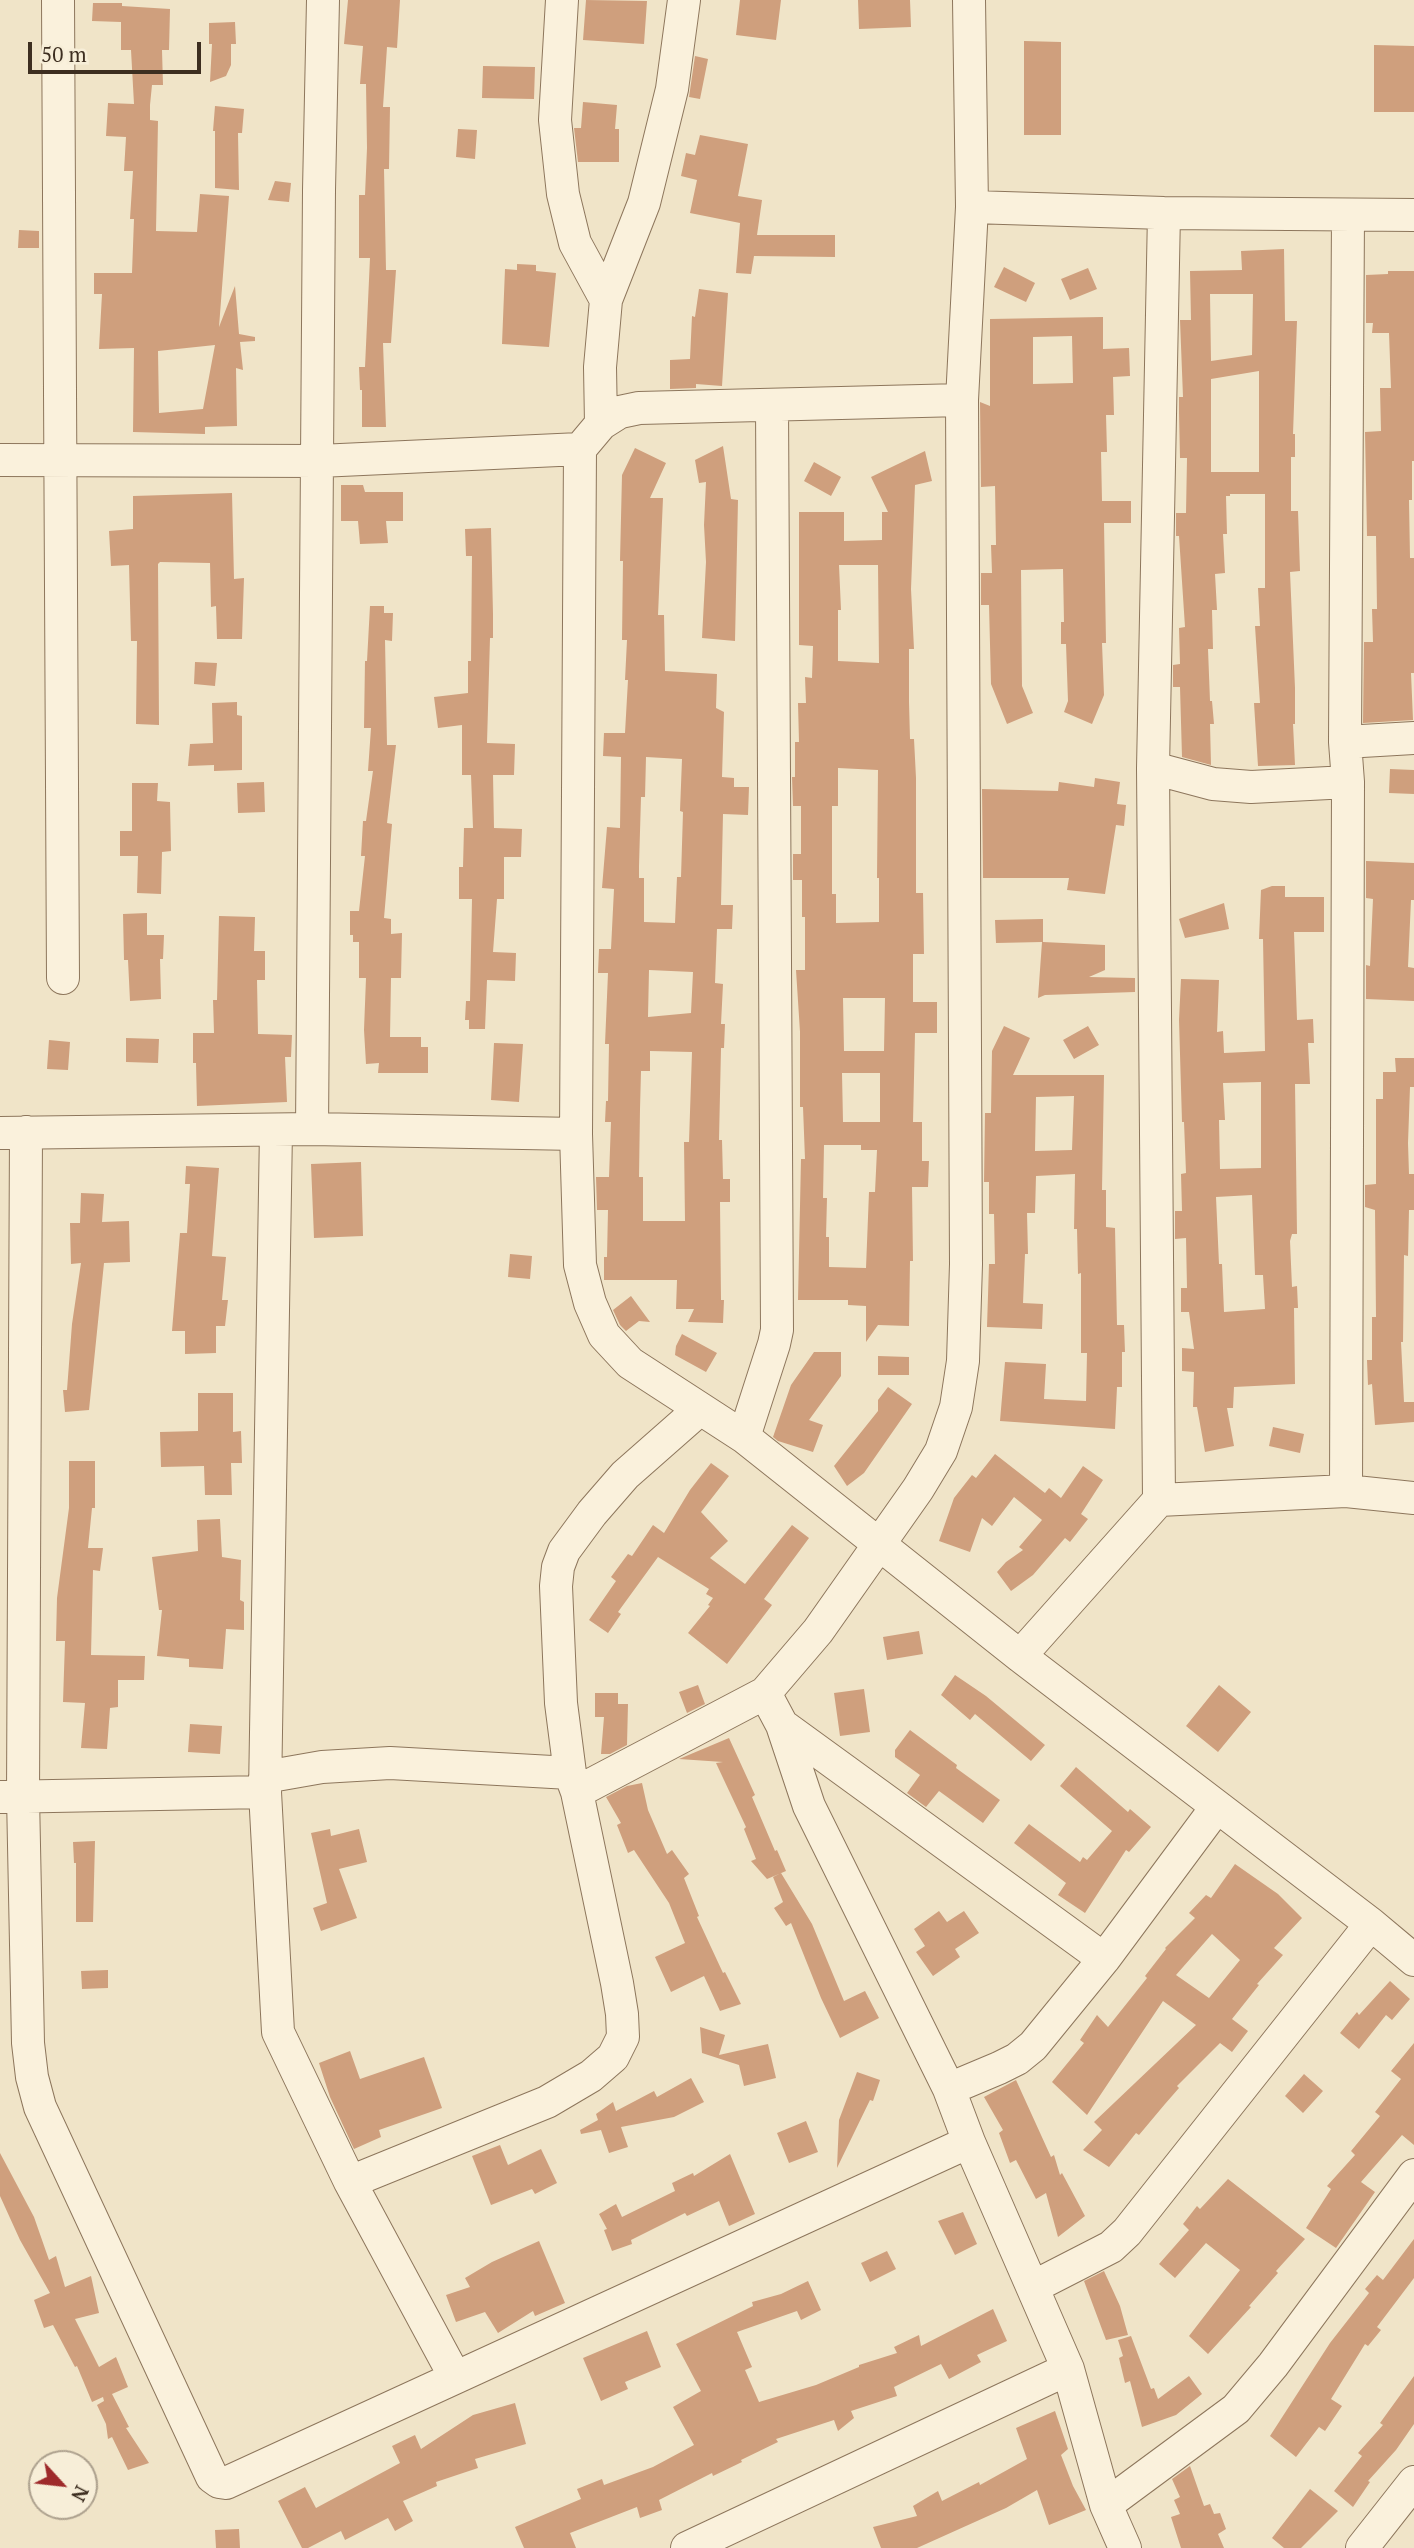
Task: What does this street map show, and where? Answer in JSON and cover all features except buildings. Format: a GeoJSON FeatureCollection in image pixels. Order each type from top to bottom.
{"type":"FeatureCollection","features":[{"type":"Feature","properties":{"kind":"street"},"geometry":{"type":"LineString","coordinates":[[58,0],[62,978]]}},
{"type":"Feature","properties":{"kind":"street"},"geometry":{"type":"LineString","coordinates":[[312,1129],[319,190],[323,0]]}},
{"type":"Feature","properties":{"kind":"street"},"geometry":{"type":"LineString","coordinates":[[562,0],[555,120],[563,194],[575,243],[606,300]]}},
{"type":"Feature","properties":{"kind":"street"},"geometry":{"type":"LineString","coordinates":[[601,424],[600,367],[606,300],[644,203],[671,89],[684,0]]}},
{"type":"Feature","properties":{"kind":"street"},"geometry":{"type":"LineString","coordinates":[[12,1796],[265,1784],[322,1767],[390,1763],[573,1782],[765,1693],[818,1631],[880,1544],[941,1451],[956,1407],[963,1361],[966,1264],[962,400],[972,207],[969,0]]}},
{"type":"Feature","properties":{"kind":"street"},"geometry":{"type":"LineString","coordinates":[[972,207],[1164,213],[1414,215]]}},
{"type":"Feature","properties":{"kind":"street"},"geometry":{"type":"LineString","coordinates":[[1020,1656],[1159,1500],[1153,768],[1164,213]]}},
{"type":"Feature","properties":{"kind":"street"},"geometry":{"type":"LineString","coordinates":[[1346,1491],[1348,782],[1345,742],[1348,215]]}},
{"type":"Feature","properties":{"kind":"street"},"geometry":{"type":"LineString","coordinates":[[962,400],[639,408],[620,412],[601,424],[580,449],[576,1134],[580,1265],[604,1335],[630,1363],[744,1437],[1020,1656],[1371,1924],[1414,1960]]}},
{"type":"Feature","properties":{"kind":"street"},"geometry":{"type":"LineString","coordinates":[[744,1437],[777,1330],[772,406]]}},
{"type":"Feature","properties":{"kind":"street"},"geometry":{"type":"LineString","coordinates":[[0,460],[318,461],[580,449]]}},
{"type":"Feature","properties":{"kind":"street"},"geometry":{"type":"LineString","coordinates":[[1345,742],[1414,738]]}},
{"type":"Feature","properties":{"kind":"street"},"geometry":{"type":"LineString","coordinates":[[1153,768],[1213,784],[1251,787],[1348,782]]}},
{"type":"Feature","properties":{"kind":"street"},"geometry":{"type":"LineString","coordinates":[[276,1129],[265,1784],[278,2032],[350,2182],[455,2377]]}},
{"type":"Feature","properties":{"kind":"street"},"geometry":{"type":"LineString","coordinates":[[576,1134],[312,1129],[13,1132],[12,1796],[28,2043],[32,2077],[40,2107],[212,2477],[226,2483],[969,2142]]}},
{"type":"Feature","properties":{"kind":"street"},"geometry":{"type":"LineString","coordinates":[[350,2182],[547,2102],[591,2076],[613,2057],[623,2037],[622,2014],[573,1782],[558,1656],[555,1594],[558,1567],[564,1551],[576,1534],[625,1475],[700,1409]]}},
{"type":"Feature","properties":{"kind":"street"},"geometry":{"type":"LineString","coordinates":[[1159,1500],[1346,1491],[1414,1498]]}},
{"type":"Feature","properties":{"kind":"street"},"geometry":{"type":"LineString","coordinates":[[765,1693],[782,1725],[810,1806],[949,2089],[969,2142],[1068,2369],[1106,2505],[1125,2548]]}},
{"type":"Feature","properties":{"kind":"street"},"geometry":{"type":"LineString","coordinates":[[782,1725],[1104,1959]]}},
{"type":"Feature","properties":{"kind":"street"},"geometry":{"type":"LineString","coordinates":[[949,2089],[1017,2059],[1033,2046],[1104,1959],[1216,1808]]}},
{"type":"Feature","properties":{"kind":"street"},"geometry":{"type":"LineString","coordinates":[[1033,2287],[1111,2247],[1127,2232],[1371,1924]]}},
{"type":"Feature","properties":{"kind":"street"},"geometry":{"type":"LineString","coordinates":[[1106,2505],[1236,2409],[1403,2210],[1414,2175]]}},
{"type":"Feature","properties":{"kind":"street"},"geometry":{"type":"LineString","coordinates":[[687,2548],[1068,2369]]}},
{"type":"Feature","properties":{"kind":"street"},"geometry":{"type":"LineString","coordinates":[[1362,2548],[1414,2482]]}}]}
